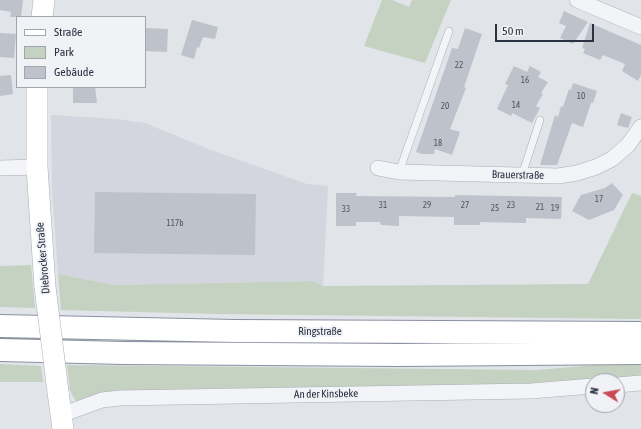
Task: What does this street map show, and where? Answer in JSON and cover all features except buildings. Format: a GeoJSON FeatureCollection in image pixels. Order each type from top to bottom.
{"type":"FeatureCollection","features":[{"type":"Feature","properties":{"kind":"highway","name":"Ringstraße"},"geometry":{"type":"LineString","coordinates":[[0,326],[243,332],[641,332]]}},
{"type":"Feature","properties":{"kind":"highway","name":"Ringstraße"},"geometry":{"type":"LineString","coordinates":[[0,350],[124,353],[399,355],[641,353]]}},
{"type":"Feature","properties":{"kind":"main road"},"geometry":{"type":"LineString","coordinates":[[42,16],[44,0]]}},
{"type":"Feature","properties":{"kind":"main road","name":"Diebrocker Straße"},"geometry":{"type":"LineString","coordinates":[[37,88],[37,167],[45,287],[62,422]]}},
{"type":"Feature","properties":{"kind":"street"},"geometry":{"type":"LineString","coordinates":[[577,0],[641,27]]}},
{"type":"Feature","properties":{"kind":"street","name":"Brauerstraße"},"geometry":{"type":"LineString","coordinates":[[378,168],[399,172],[558,176],[577,173],[596,167],[612,159],[628,145],[641,127]]}},
{"type":"Feature","properties":{"kind":"street"},"geometry":{"type":"LineString","coordinates":[[0,168],[37,167]]}},
{"type":"Feature","properties":{"kind":"street"},"geometry":{"type":"LineString","coordinates":[[625,384],[641,383]]}},
{"type":"Feature","properties":{"kind":"street","name":"An der Kinsbeke"},"geometry":{"type":"LineString","coordinates":[[62,422],[102,400],[120,398],[531,391],[585,387]]}},
{"type":"Feature","properties":{"kind":"lane"},"geometry":{"type":"LineString","coordinates":[[399,172],[449,31]]}},
{"type":"Feature","properties":{"kind":"lane"},"geometry":{"type":"LineString","coordinates":[[522,175],[540,120]]}},
{"type":"Feature","properties":{"kind":"shaded area"},"geometry":{"type":"Polygon","coordinates":[[[51,115],[116,119],[145,123],[211,150],[307,184],[328,186],[323,286],[313,281],[114,285],[58,274],[52,188],[51,115]]]}},
{"type":"Feature","properties":{"kind":"green space"},"geometry":{"type":"Polygon","coordinates":[[[382,0],[392,0],[409,7],[412,0],[451,0],[425,63],[364,46],[382,0]]]}},
{"type":"Feature","properties":{"kind":"green space"},"geometry":{"type":"Polygon","coordinates":[[[632,193],[641,196],[641,319],[217,314],[61,310],[58,274],[114,285],[313,281],[323,286],[588,284],[632,193]]]}},
{"type":"Feature","properties":{"kind":"green space"},"geometry":{"type":"Polygon","coordinates":[[[31,265],[35,308],[0,307],[0,266],[31,265]]]}},
{"type":"Feature","properties":{"kind":"green space"},"geometry":{"type":"Polygon","coordinates":[[[641,363],[641,378],[625,379],[625,373],[585,373],[585,382],[526,386],[178,389],[100,395],[77,403],[70,391],[67,365],[536,370],[641,363]]]}},
{"type":"Feature","properties":{"kind":"green space"},"geometry":{"type":"Polygon","coordinates":[[[0,364],[41,366],[43,382],[0,382],[0,364]]]}}]}
